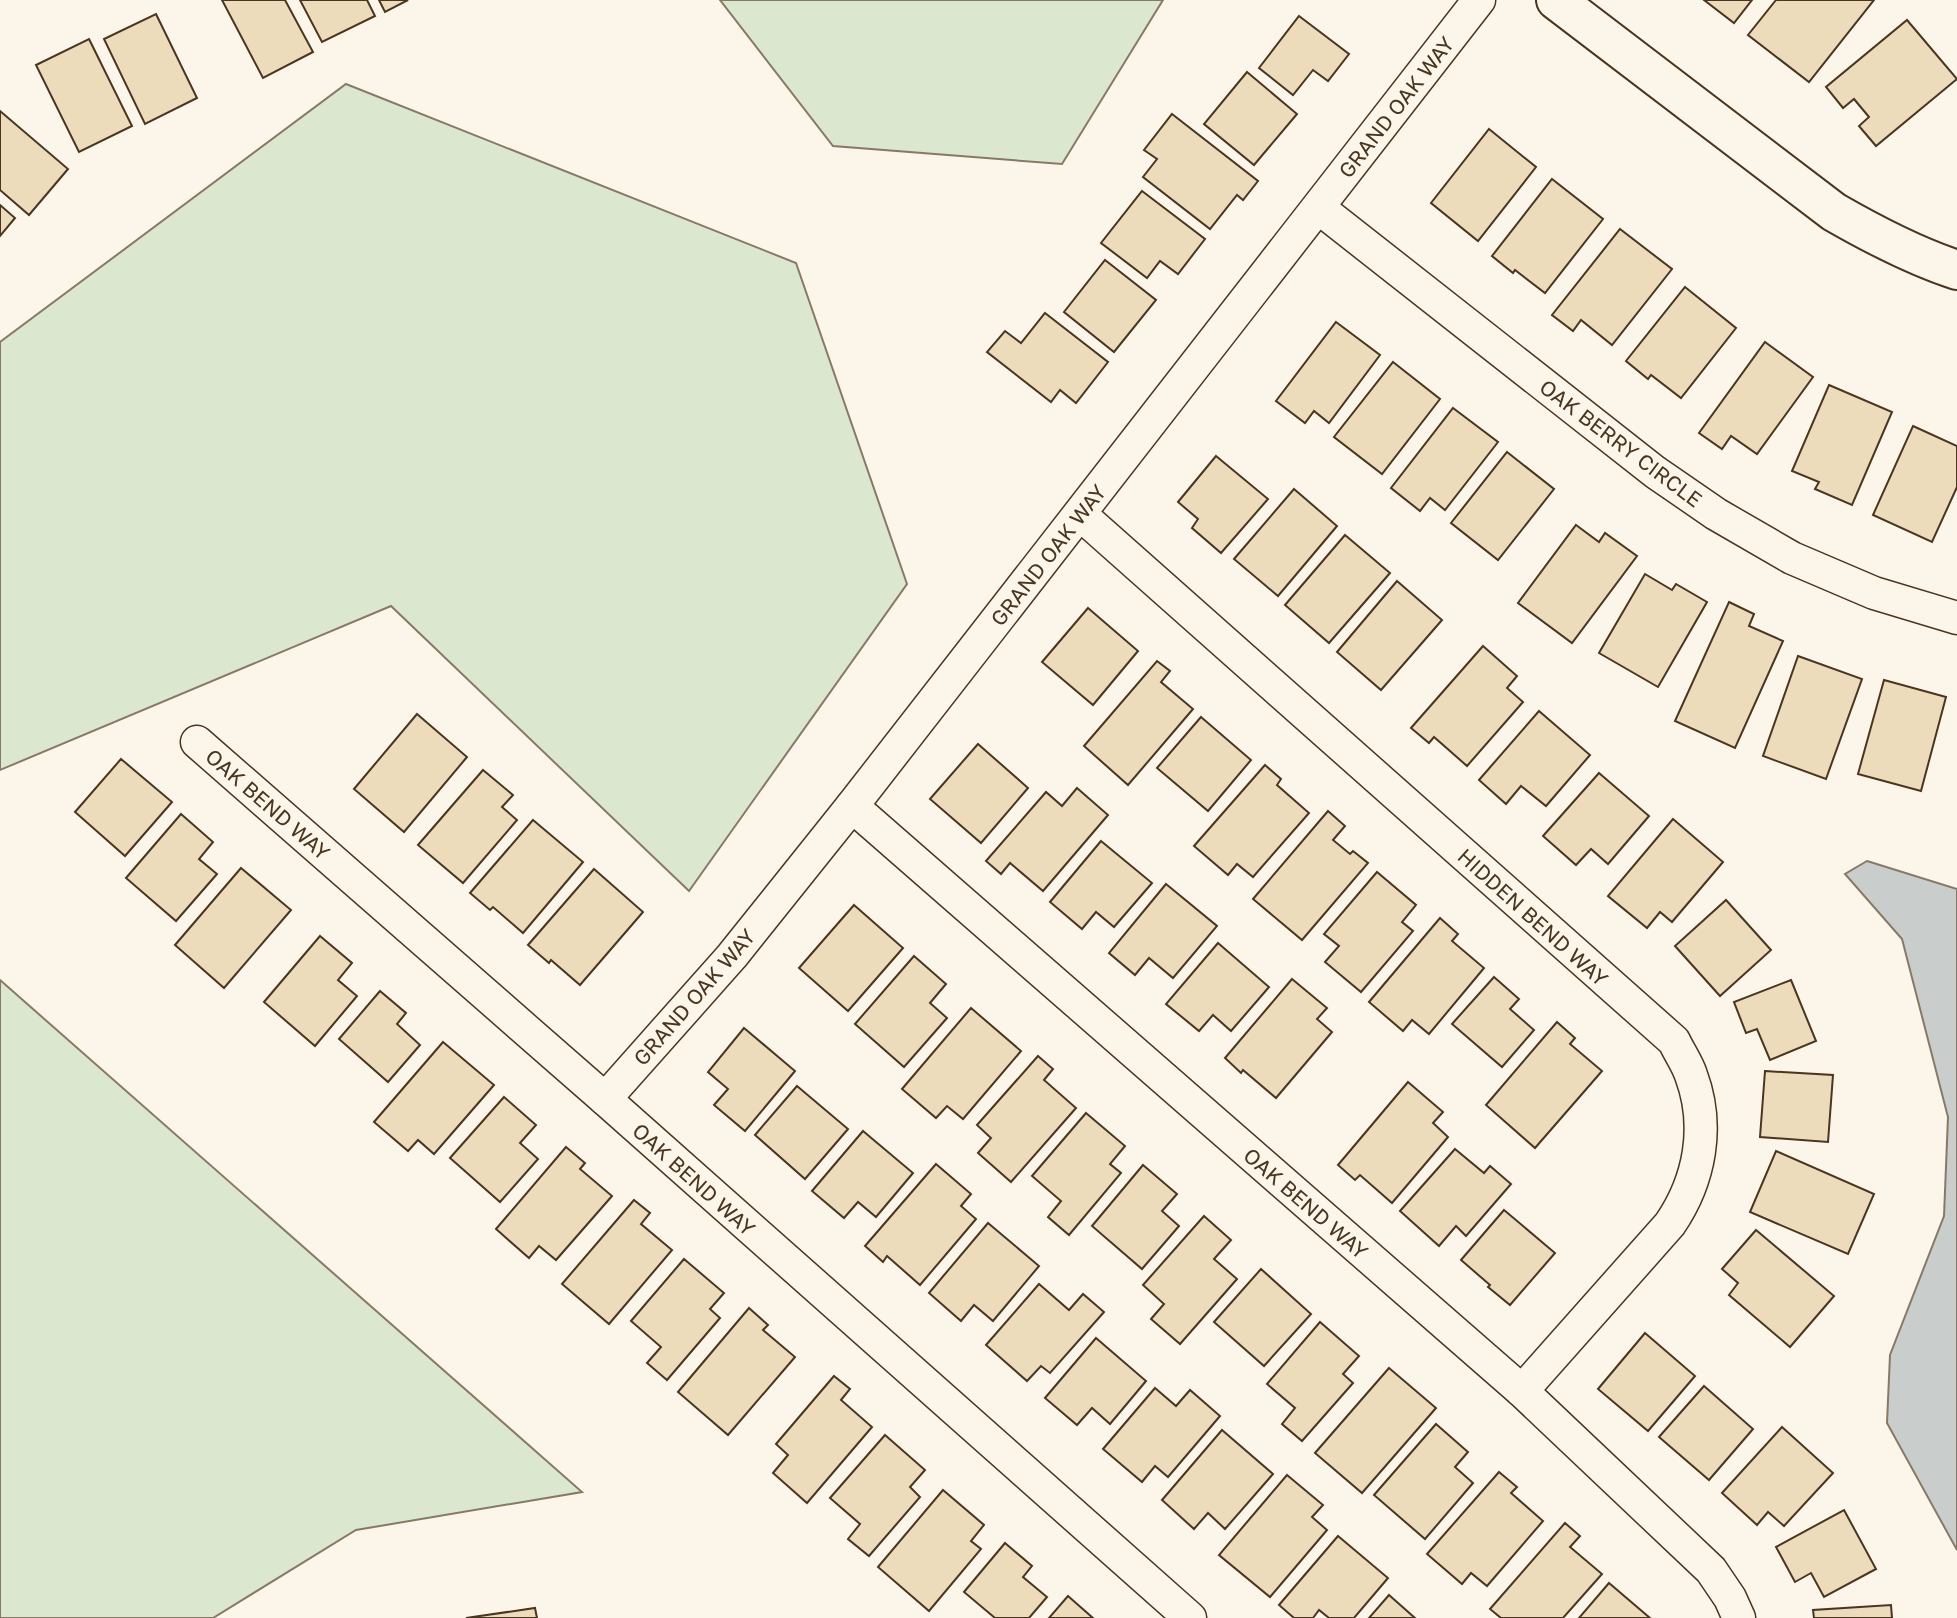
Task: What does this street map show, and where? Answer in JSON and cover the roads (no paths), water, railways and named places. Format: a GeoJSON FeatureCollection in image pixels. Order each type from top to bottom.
{"type":"FeatureCollection","features":[{"type":"Feature","properties":{"kind":"street","name":"GRAND OAK WAY"},"geometry":{"type":"LineString","coordinates":[[605,1099],[732,956],[852,806],[1479,0]]}},
{"type":"Feature","properties":{"kind":"street"},"geometry":{"type":"LineString","coordinates":[[1556,0],[1834,212],[1874,235],[1957,270]]}},
{"type":"Feature","properties":{"kind":"street","name":"OAK BERRY CIRCLE"},"geometry":{"type":"LineString","coordinates":[[1318,208],[1655,472],[1716,514],[1792,558],[1874,593],[1957,618]]}},
{"type":"Feature","properties":{"kind":"street","name":"HIDDEN BEND WAY"},"geometry":{"type":"LineString","coordinates":[[1080,514],[1674,1041],[1691,1074],[1701,1110],[1701,1145],[1695,1176],[1681,1207],[1670,1224],[1522,1391]]}},
{"type":"Feature","properties":{"kind":"street","name":"OAK BEND WAY"},"geometry":{"type":"LineString","coordinates":[[197,742],[605,1099],[1189,1618]]}},
{"type":"Feature","properties":{"kind":"street","name":"OAK BEND WAY"},"geometry":{"type":"LineString","coordinates":[[852,806],[1522,1391],[1711,1570],[1730,1598],[1739,1618]]}}]}
